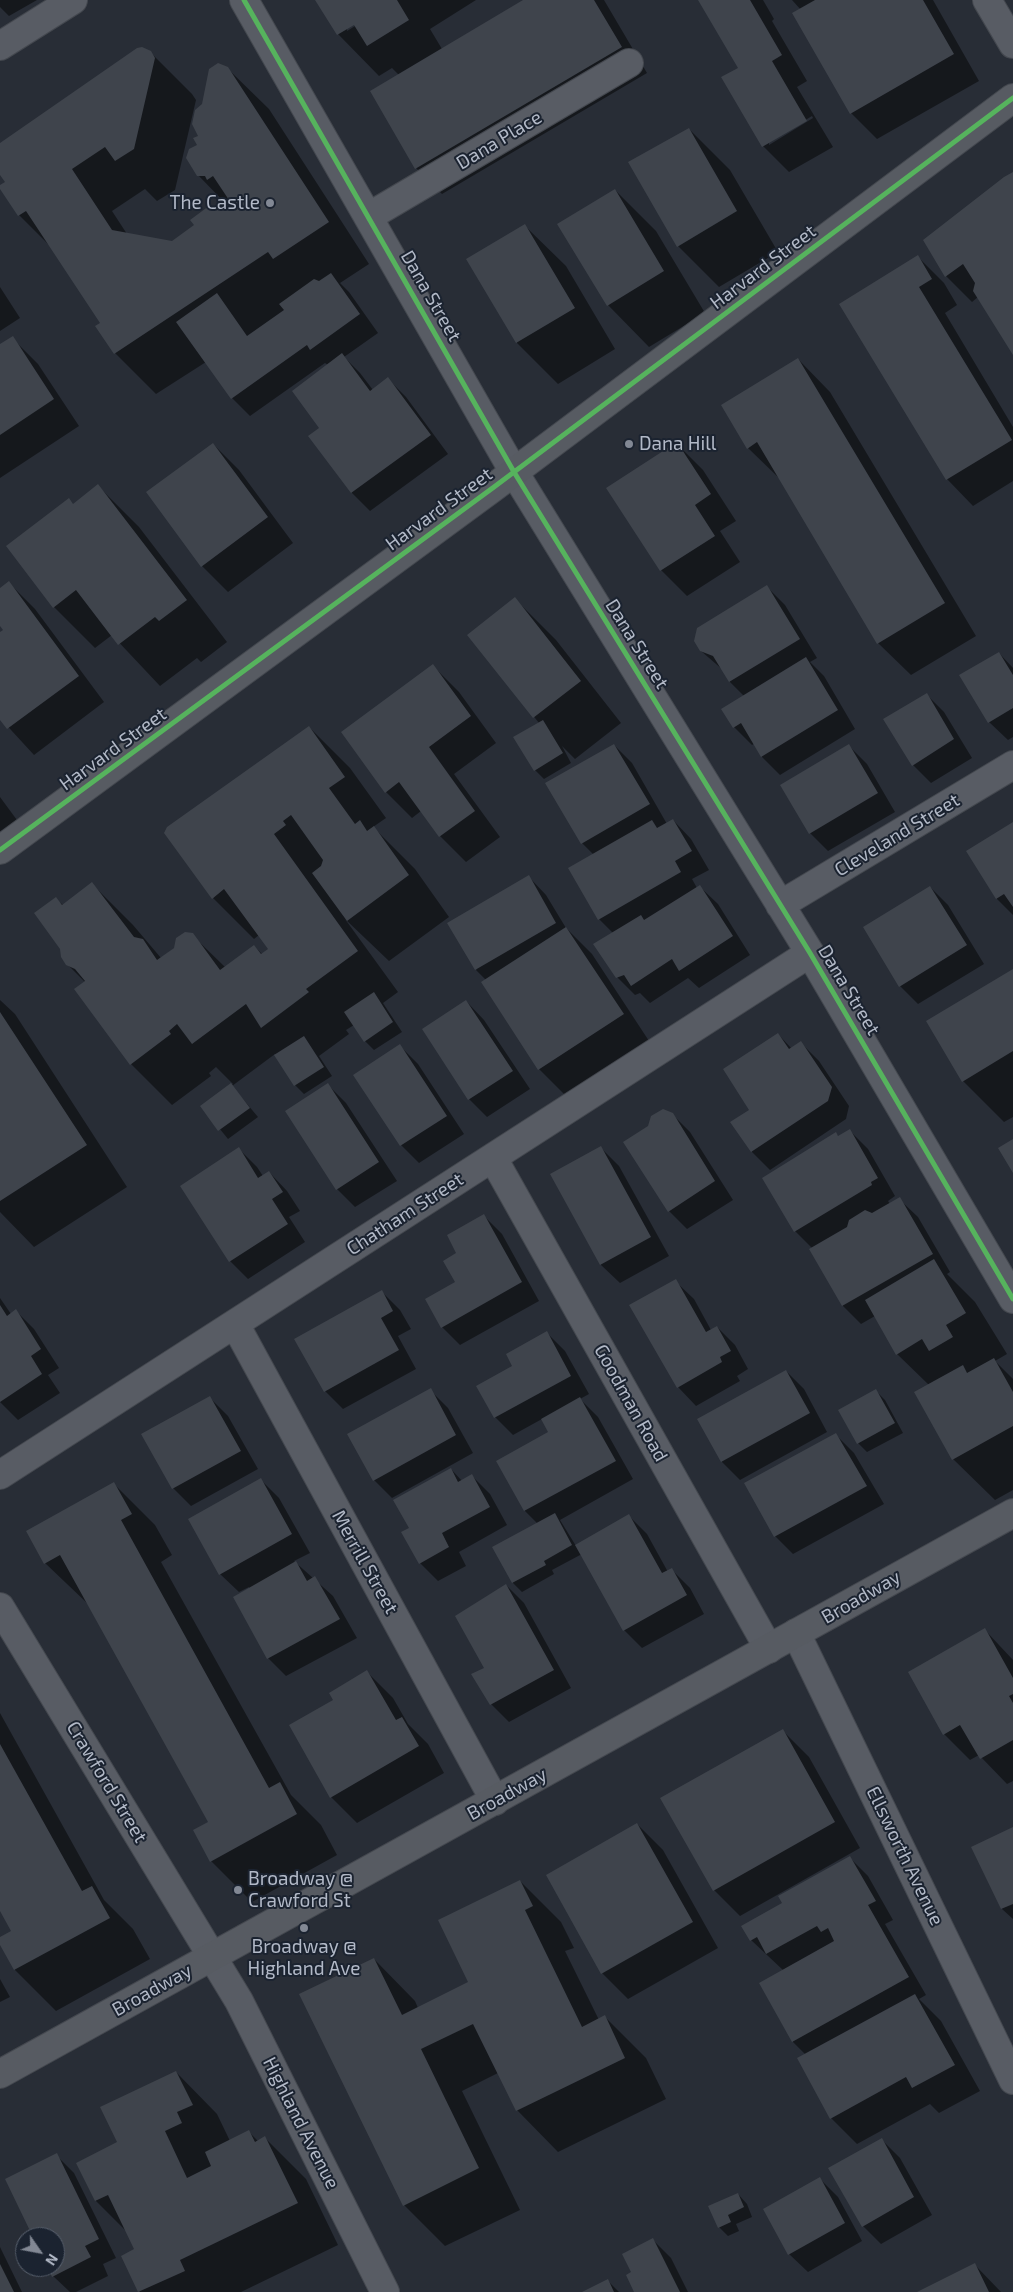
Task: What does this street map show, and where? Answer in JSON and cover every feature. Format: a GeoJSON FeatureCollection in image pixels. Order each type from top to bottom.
{"type":"FeatureCollection","features":[{"type":"Feature","properties":{"kind":"street"},"geometry":{"type":"LineString","coordinates":[[0,46],[73,0]]}},
{"type":"Feature","properties":{"kind":"street","name":"Dana Street"},"geometry":{"type":"LineString","coordinates":[[244,0],[514,472],[810,953],[1013,1299]]}},
{"type":"Feature","properties":{"kind":"street"},"geometry":{"type":"LineString","coordinates":[[987,0],[1013,44]]}},
{"type":"Feature","properties":{"kind":"street","name":"Dana Place"},"geometry":{"type":"LineString","coordinates":[[368,217],[629,63]]}},
{"type":"Feature","properties":{"kind":"street","name":"Harvard Street"},"geometry":{"type":"LineString","coordinates":[[0,850],[514,472],[1013,98]]}},
{"type":"Feature","properties":{"kind":"street","name":"Cleveland Street"},"geometry":{"type":"LineString","coordinates":[[780,905],[1013,765]]}},
{"type":"Feature","properties":{"kind":"street","name":"Chatham Street"},"geometry":{"type":"LineString","coordinates":[[0,1475],[810,953]]}},
{"type":"Feature","properties":{"kind":"street","name":"Goodman Road"},"geometry":{"type":"LineString","coordinates":[[493,1158],[769,1649]]}},
{"type":"Feature","properties":{"kind":"street","name":"Merrill Street"},"geometry":{"type":"LineString","coordinates":[[235,1324],[495,1800]]}},
{"type":"Feature","properties":{"kind":"street","name":"Broadway"},"geometry":{"type":"LineString","coordinates":[[0,2074],[1013,1513]]}},
{"type":"Feature","properties":{"kind":"street","name":"Crawford Street"},"geometry":{"type":"LineString","coordinates":[[0,1607],[213,1956]]}},
{"type":"Feature","properties":{"kind":"street","name":"Ellsworth Avenue"},"geometry":{"type":"LineString","coordinates":[[796,1633],[1013,2080]]}},
{"type":"Feature","properties":{"kind":"street","name":"Highland Avenue"},"geometry":{"type":"LineString","coordinates":[[213,1956],[239,2001],[385,2292]]}},
{"type":"Feature","properties":{"kind":"building"},"geometry":{"type":"Polygon","coordinates":[[[315,0],[397,0],[409,20],[367,46],[354,25],[337,35],[315,0]]]}},
{"type":"Feature","properties":{"kind":"building"},"geometry":{"type":"Polygon","coordinates":[[[523,0],[594,0],[622,47],[415,169],[370,91],[523,0]]]}},
{"type":"Feature","properties":{"kind":"building"},"geometry":{"type":"Polygon","coordinates":[[[698,0],[750,0],[782,55],[772,61],[807,121],[762,147],[721,77],[738,68],[698,0]]]}},
{"type":"Feature","properties":{"kind":"building"},"geometry":{"type":"Polygon","coordinates":[[[815,0],[923,0],[954,54],[850,114],[792,13],[815,0]]]}},
{"type":"Feature","properties":{"kind":"building","name":"The Castle"},"geometry":{"type":"Polygon","coordinates":[[[142,47],[151,51],[155,58],[134,149],[115,161],[105,147],[72,169],[112,230],[172,241],[194,225],[190,220],[209,206],[212,211],[229,200],[213,176],[207,180],[205,176],[197,176],[186,158],[189,149],[197,145],[193,138],[198,136],[192,124],[195,110],[202,104],[209,69],[218,63],[228,67],[329,222],[273,259],[268,252],[114,354],[95,326],[100,323],[26,211],[18,216],[0,189],[0,185],[5,182],[0,175],[0,143],[137,48],[142,47]]]}},
{"type":"Feature","properties":{"kind":"building"},"geometry":{"type":"Polygon","coordinates":[[[689,128],[737,211],[677,247],[628,162],[689,128]]]}},
{"type":"Feature","properties":{"kind":"building"},"geometry":{"type":"Polygon","coordinates":[[[1013,172],[1013,355],[973,291],[975,283],[963,264],[945,277],[923,240],[1013,172]]]}},
{"type":"Feature","properties":{"kind":"building"},"geometry":{"type":"Polygon","coordinates":[[[615,189],[664,271],[607,306],[557,224],[615,189]]]}},
{"type":"Feature","properties":{"kind":"building"},"geometry":{"type":"Polygon","coordinates":[[[525,224],[575,308],[516,343],[466,259],[525,224]]]}},
{"type":"Feature","properties":{"kind":"building"},"geometry":{"type":"Polygon","coordinates":[[[918,255],[932,279],[919,287],[1012,440],[946,480],[839,304],[918,255]]]}},
{"type":"Feature","properties":{"kind":"building"},"geometry":{"type":"Polygon","coordinates":[[[331,273],[360,314],[310,350],[307,345],[231,399],[176,322],[217,293],[247,336],[284,310],[279,304],[314,279],[319,281],[331,273]]]}},
{"type":"Feature","properties":{"kind":"building"},"geometry":{"type":"Polygon","coordinates":[[[13,336],[54,399],[0,435],[0,344],[13,336]]]}},
{"type":"Feature","properties":{"kind":"building"},"geometry":{"type":"Polygon","coordinates":[[[342,353],[370,391],[388,377],[431,435],[351,493],[308,436],[319,428],[292,391],[342,353]]]}},
{"type":"Feature","properties":{"kind":"building"},"geometry":{"type":"Polygon","coordinates":[[[798,358],[945,603],[877,644],[757,442],[747,449],[721,405],[798,358]]]}},
{"type":"Feature","properties":{"kind":"building"},"geometry":{"type":"Polygon","coordinates":[[[677,442],[711,494],[695,505],[715,536],[660,571],[606,488],[677,442]]]}},
{"type":"Feature","properties":{"kind":"building"},"geometry":{"type":"Polygon","coordinates":[[[213,443],[268,517],[201,567],[146,492],[213,443]]]}},
{"type":"Feature","properties":{"kind":"building"},"geometry":{"type":"Polygon","coordinates":[[[98,484],[187,600],[159,621],[155,617],[118,645],[76,590],[53,608],[6,546],[69,498],[73,504],[98,484]]]}},
{"type":"Feature","properties":{"kind":"building"},"geometry":{"type":"Polygon","coordinates":[[[9,581],[79,676],[7,729],[0,720],[0,632],[3,630],[0,626],[0,588],[9,581]]]}},
{"type":"Feature","properties":{"kind":"building"},"geometry":{"type":"Polygon","coordinates":[[[767,585],[800,639],[729,682],[713,656],[700,651],[694,641],[697,628],[767,585]]]}},
{"type":"Feature","properties":{"kind":"building"},"geometry":{"type":"Polygon","coordinates":[[[515,597],[581,681],[533,718],[467,635],[515,597]]]}},
{"type":"Feature","properties":{"kind":"building"},"geometry":{"type":"Polygon","coordinates":[[[999,652],[1013,675],[1013,708],[988,723],[959,675],[999,652]]]}},
{"type":"Feature","properties":{"kind":"building"},"geometry":{"type":"Polygon","coordinates":[[[806,657],[838,710],[761,757],[741,723],[733,728],[721,709],[806,657]]]}},
{"type":"Feature","properties":{"kind":"building"},"geometry":{"type":"Polygon","coordinates":[[[433,664],[471,716],[429,747],[475,811],[439,837],[399,782],[385,793],[341,732],[433,664]]]}},
{"type":"Feature","properties":{"kind":"building"},"geometry":{"type":"Polygon","coordinates":[[[927,693],[954,739],[912,766],[883,719],[927,693]]]}},
{"type":"Feature","properties":{"kind":"building"},"geometry":{"type":"Polygon","coordinates":[[[543,720],[563,753],[534,771],[513,737],[543,720]]]}},
{"type":"Feature","properties":{"kind":"building"},"geometry":{"type":"Polygon","coordinates":[[[309,726],[345,777],[329,788],[355,824],[360,820],[367,831],[374,826],[409,875],[347,921],[312,873],[321,866],[323,860],[291,815],[283,821],[286,825],[274,834],[358,951],[306,989],[309,992],[261,1028],[246,1004],[192,1044],[177,1024],[169,1031],[171,1034],[130,1065],[74,989],[85,981],[75,969],[66,965],[61,957],[60,949],[34,913],[56,897],[62,905],[92,882],[134,937],[143,939],[157,960],[174,948],[176,938],[185,932],[193,933],[220,970],[254,945],[261,954],[268,949],[224,889],[212,899],[164,833],[167,827],[309,726]]]}},
{"type":"Feature","properties":{"kind":"building"},"geometry":{"type":"Polygon","coordinates":[[[614,744],[650,804],[581,844],[545,783],[614,744]]]}},
{"type":"Feature","properties":{"kind":"building"},"geometry":{"type":"Polygon","coordinates":[[[849,744],[878,793],[809,834],[780,785],[849,744]]]}},
{"type":"Feature","properties":{"kind":"building"},"geometry":{"type":"Polygon","coordinates":[[[673,819],[692,851],[675,861],[681,872],[598,920],[568,868],[652,820],[657,828],[673,819]]]}},
{"type":"Feature","properties":{"kind":"building"},"geometry":{"type":"Polygon","coordinates":[[[1013,822],[1013,907],[1004,894],[996,899],[966,851],[1013,822]]]}},
{"type":"Feature","properties":{"kind":"building"},"geometry":{"type":"Polygon","coordinates":[[[529,875],[556,923],[475,970],[447,923],[529,875]]]}},
{"type":"Feature","properties":{"kind":"building"},"geometry":{"type":"Polygon","coordinates":[[[700,885],[733,936],[679,971],[672,959],[631,986],[624,975],[616,978],[593,944],[641,915],[644,920],[700,885]]]}},
{"type":"Feature","properties":{"kind":"building"},"geometry":{"type":"Polygon","coordinates":[[[930,886],[967,945],[899,987],[863,927],[930,886]]]}},
{"type":"Feature","properties":{"kind":"building"},"geometry":{"type":"Polygon","coordinates":[[[566,927],[624,1014],[538,1070],[481,982],[566,927]]]}},
{"type":"Feature","properties":{"kind":"building"},"geometry":{"type":"Polygon","coordinates":[[[1013,969],[1013,1051],[962,1082],[926,1021],[1013,969]]]}},
{"type":"Feature","properties":{"kind":"building"},"geometry":{"type":"Polygon","coordinates":[[[374,992],[393,1022],[364,1042],[344,1012],[374,992]]]}},
{"type":"Feature","properties":{"kind":"building"},"geometry":{"type":"Polygon","coordinates":[[[466,1000],[513,1071],[468,1100],[422,1029],[466,1000]]]}},
{"type":"Feature","properties":{"kind":"building"},"geometry":{"type":"Polygon","coordinates":[[[0,1012],[87,1145],[0,1201],[0,1012]]]}},
{"type":"Feature","properties":{"kind":"building"},"geometry":{"type":"Polygon","coordinates":[[[778,1033],[789,1049],[801,1041],[832,1087],[828,1101],[751,1152],[730,1122],[749,1110],[723,1069],[778,1033]]]}},
{"type":"Feature","properties":{"kind":"building"},"geometry":{"type":"Polygon","coordinates":[[[304,1036],[324,1067],[294,1086],[274,1055],[304,1036]]]}},
{"type":"Feature","properties":{"kind":"building"},"geometry":{"type":"Polygon","coordinates":[[[400,1044],[447,1116],[400,1146],[353,1075],[400,1044]]]}},
{"type":"Feature","properties":{"kind":"building"},"geometry":{"type":"Polygon","coordinates":[[[231,1083],[250,1108],[218,1131],[200,1106],[231,1083]]]}},
{"type":"Feature","properties":{"kind":"building"},"geometry":{"type":"Polygon","coordinates":[[[328,1083],[379,1162],[336,1190],[285,1111],[328,1083]]]}},
{"type":"Feature","properties":{"kind":"building"},"geometry":{"type":"Polygon","coordinates":[[[663,1109],[673,1113],[715,1181],[668,1212],[623,1142],[648,1126],[651,1116],[663,1109]]]}},
{"type":"Feature","properties":{"kind":"building"},"geometry":{"type":"Polygon","coordinates":[[[850,1129],[878,1178],[871,1182],[872,1185],[794,1232],[762,1178],[836,1132],[838,1136],[850,1129]]]}},
{"type":"Feature","properties":{"kind":"building"},"geometry":{"type":"Polygon","coordinates":[[[1013,1139],[1013,1173],[998,1148],[1013,1139]]]}},
{"type":"Feature","properties":{"kind":"building"},"geometry":{"type":"Polygon","coordinates":[[[601,1146],[651,1237],[600,1265],[550,1174],[601,1146]]]}},
{"type":"Feature","properties":{"kind":"building"},"geometry":{"type":"Polygon","coordinates":[[[239,1147],[258,1178],[269,1171],[283,1192],[272,1199],[288,1224],[229,1262],[180,1186],[239,1147]]]}},
{"type":"Feature","properties":{"kind":"building"},"geometry":{"type":"Polygon","coordinates":[[[900,1197],[933,1254],[842,1306],[809,1249],[847,1227],[849,1220],[865,1210],[872,1213],[900,1197]]]}},
{"type":"Feature","properties":{"kind":"building"},"geometry":{"type":"Polygon","coordinates":[[[484,1214],[522,1282],[441,1328],[425,1299],[455,1282],[443,1261],[456,1253],[447,1235],[484,1214]]]}},
{"type":"Feature","properties":{"kind":"building"},"geometry":{"type":"Polygon","coordinates":[[[934,1259],[966,1313],[946,1325],[953,1337],[929,1351],[922,1339],[896,1355],[865,1300],[934,1259]]]}},
{"type":"Feature","properties":{"kind":"building"},"geometry":{"type":"Polygon","coordinates":[[[676,1279],[706,1332],[717,1326],[731,1351],[720,1357],[722,1362],[677,1388],[629,1305],[676,1279]]]}},
{"type":"Feature","properties":{"kind":"building"},"geometry":{"type":"Polygon","coordinates":[[[382,1290],[393,1311],[381,1318],[399,1350],[324,1392],[294,1339],[382,1290]]]}},
{"type":"Feature","properties":{"kind":"building"},"geometry":{"type":"Polygon","coordinates":[[[0,1305],[7,1316],[16,1309],[41,1349],[31,1356],[42,1374],[0,1402],[0,1305]]]}},
{"type":"Feature","properties":{"kind":"building"},"geometry":{"type":"Polygon","coordinates":[[[547,1331],[571,1376],[494,1418],[476,1386],[512,1366],[506,1354],[547,1331]]]}},
{"type":"Feature","properties":{"kind":"building"},"geometry":{"type":"Polygon","coordinates":[[[994,1358],[1013,1392],[1013,1426],[952,1460],[914,1392],[963,1365],[967,1373],[994,1358]]]}},
{"type":"Feature","properties":{"kind":"building"},"geometry":{"type":"Polygon","coordinates":[[[786,1370],[810,1413],[721,1462],[697,1419],[786,1370]]]}},
{"type":"Feature","properties":{"kind":"building"},"geometry":{"type":"Polygon","coordinates":[[[431,1388],[456,1435],[373,1481],[347,1434],[431,1388]]]}},
{"type":"Feature","properties":{"kind":"building"},"geometry":{"type":"Polygon","coordinates":[[[876,1389],[895,1423],[857,1444],[838,1410],[876,1389]]]}},
{"type":"Feature","properties":{"kind":"building"},"geometry":{"type":"Polygon","coordinates":[[[210,1396],[241,1451],[172,1489],[141,1434],[210,1396]]]}},
{"type":"Feature","properties":{"kind":"building"},"geometry":{"type":"Polygon","coordinates":[[[580,1397],[616,1461],[524,1511],[496,1461],[548,1432],[541,1419],[580,1397]]]}},
{"type":"Feature","properties":{"kind":"building"},"geometry":{"type":"Polygon","coordinates":[[[836,1433],[867,1486],[774,1537],[744,1483],[836,1433]]]}},
{"type":"Feature","properties":{"kind":"building"},"geometry":{"type":"Polygon","coordinates":[[[451,1468],[458,1482],[472,1474],[490,1507],[442,1533],[449,1547],[419,1564],[401,1532],[409,1528],[393,1500],[451,1468]]]}},
{"type":"Feature","properties":{"kind":"building"},"geometry":{"type":"Polygon","coordinates":[[[261,1478],[292,1534],[219,1575],[188,1519],[261,1478]]]}},
{"type":"Feature","properties":{"kind":"building"},"geometry":{"type":"Polygon","coordinates":[[[114,1482],[132,1514],[121,1520],[269,1788],[280,1782],[297,1814],[210,1862],[193,1830],[208,1822],[60,1555],[44,1564],[26,1531],[114,1482]]]}},
{"type":"Feature","properties":{"kind":"building"},"geometry":{"type":"Polygon","coordinates":[[[555,1513],[572,1545],[544,1561],[546,1565],[512,1583],[492,1547],[555,1513]]]}},
{"type":"Feature","properties":{"kind":"building"},"geometry":{"type":"Polygon","coordinates":[[[629,1514],[662,1573],[672,1568],[687,1595],[623,1631],[575,1545],[629,1514]]]}},
{"type":"Feature","properties":{"kind":"building"},"geometry":{"type":"Polygon","coordinates":[[[296,1561],[307,1581],[315,1576],[340,1619],[267,1659],[233,1597],[296,1561]]]}},
{"type":"Feature","properties":{"kind":"building"},"geometry":{"type":"Polygon","coordinates":[[[506,1584],[554,1670],[490,1705],[471,1674],[484,1668],[455,1616],[506,1584]]]}},
{"type":"Feature","properties":{"kind":"building"},"geometry":{"type":"Polygon","coordinates":[[[985,1628],[1013,1678],[1013,1694],[1009,1696],[1013,1703],[1013,1740],[980,1759],[960,1725],[943,1735],[908,1672],[985,1628]]]}},
{"type":"Feature","properties":{"kind":"building"},"geometry":{"type":"Polygon","coordinates":[[[367,1670],[396,1720],[402,1717],[419,1746],[330,1798],[289,1725],[333,1700],[329,1693],[367,1670]]]}},
{"type":"Feature","properties":{"kind":"building"},"geometry":{"type":"Polygon","coordinates":[[[783,1729],[835,1822],[713,1891],[660,1798],[783,1729]]]}},
{"type":"Feature","properties":{"kind":"building"},"geometry":{"type":"Polygon","coordinates":[[[0,1744],[82,1891],[92,1886],[110,1918],[14,1970],[0,1945],[0,1937],[11,1931],[0,1911],[0,1744]]]}},
{"type":"Feature","properties":{"kind":"building"},"geometry":{"type":"Polygon","coordinates":[[[637,1823],[693,1922],[601,1974],[546,1875],[637,1823]]]}},
{"type":"Feature","properties":{"kind":"building"},"geometry":{"type":"Polygon","coordinates":[[[1013,1827],[1013,1904],[1001,1909],[971,1847],[1013,1827]]]}},
{"type":"Feature","properties":{"kind":"building"},"geometry":{"type":"Polygon","coordinates":[[[850,1856],[876,1901],[868,1905],[909,1977],[792,2042],[759,1983],[834,1941],[828,1928],[821,1932],[817,1926],[766,1954],[757,1937],[750,1941],[741,1926],[782,1903],[778,1896],[850,1856]]]}},
{"type":"Feature","properties":{"kind":"building"},"geometry":{"type":"Polygon","coordinates":[[[520,1880],[533,1906],[525,1910],[582,2027],[605,2015],[625,2058],[516,2111],[473,2024],[421,2049],[479,2168],[403,2206],[299,1994],[374,1958],[402,2015],[468,1982],[438,1920],[520,1880]]]}},
{"type":"Feature","properties":{"kind":"building"},"geometry":{"type":"Polygon","coordinates":[[[915,1994],[955,2065],[912,2088],[906,2077],[830,2119],[797,2058],[915,1994]]]}},
{"type":"Feature","properties":{"kind":"building"},"geometry":{"type":"Polygon","coordinates":[[[176,2071],[193,2105],[177,2112],[182,2123],[165,2131],[187,2178],[211,2166],[205,2152],[249,2130],[255,2142],[265,2136],[298,2203],[180,2260],[185,2271],[138,2292],[121,2256],[134,2249],[108,2195],[95,2201],[76,2163],[117,2142],[100,2107],[176,2071]]]}},
{"type":"Feature","properties":{"kind":"building"},"geometry":{"type":"Polygon","coordinates":[[[882,2138],[914,2197],[862,2227],[828,2168],[882,2138]]]}},
{"type":"Feature","properties":{"kind":"building"},"geometry":{"type":"Polygon","coordinates":[[[57,2153],[99,2239],[85,2246],[91,2257],[65,2270],[65,2227],[28,2227],[5,2179],[57,2153]]]}},
{"type":"Feature","properties":{"kind":"building"},"geometry":{"type":"Polygon","coordinates":[[[820,2177],[845,2223],[788,2255],[763,2209],[820,2177]]]}},
{"type":"Feature","properties":{"kind":"building"},"geometry":{"type":"Polygon","coordinates":[[[738,2193],[744,2207],[728,2215],[731,2222],[718,2228],[708,2206],[738,2193]]]}},
{"type":"Feature","properties":{"kind":"building"},"geometry":{"type":"Polygon","coordinates":[[[653,2238],[680,2292],[634,2292],[626,2275],[631,2272],[622,2254],[653,2238]]]}},
{"type":"Feature","properties":{"kind":"building"},"geometry":{"type":"Polygon","coordinates":[[[975,2263],[989,2292],[917,2292],[975,2263]]]}},
{"type":"Feature","properties":{"kind":"building"},"geometry":{"type":"Polygon","coordinates":[[[0,2264],[14,2292],[0,2292],[0,2264]]]}},
{"type":"Feature","properties":{"kind":"building"},"geometry":{"type":"Polygon","coordinates":[[[608,2279],[614,2292],[582,2292],[608,2279]]]}},
{"type":"Feature","properties":{"kind":"cycle path"},"geometry":{"type":"LineString","coordinates":[[244,0],[514,472],[810,953],[1013,1299]]}},
{"type":"Feature","properties":{"kind":"cycle path"},"geometry":{"type":"LineString","coordinates":[[0,850],[494,487],[1013,98]]}},
{"type":"Feature","properties":{"kind":"place","name":"The Castle"},"geometry":{"type":"Point","coordinates":[270,203]}},
{"type":"Feature","properties":{"kind":"place","name":"Dana Hill"},"geometry":{"type":"Point","coordinates":[629,444]}},
{"type":"Feature","properties":{"kind":"place","name":"Broadway @ Crawford St"},"geometry":{"type":"Point","coordinates":[238,1890]}},
{"type":"Feature","properties":{"kind":"place","name":"Broadway @ Highland Ave"},"geometry":{"type":"Point","coordinates":[304,1928]}}]}
